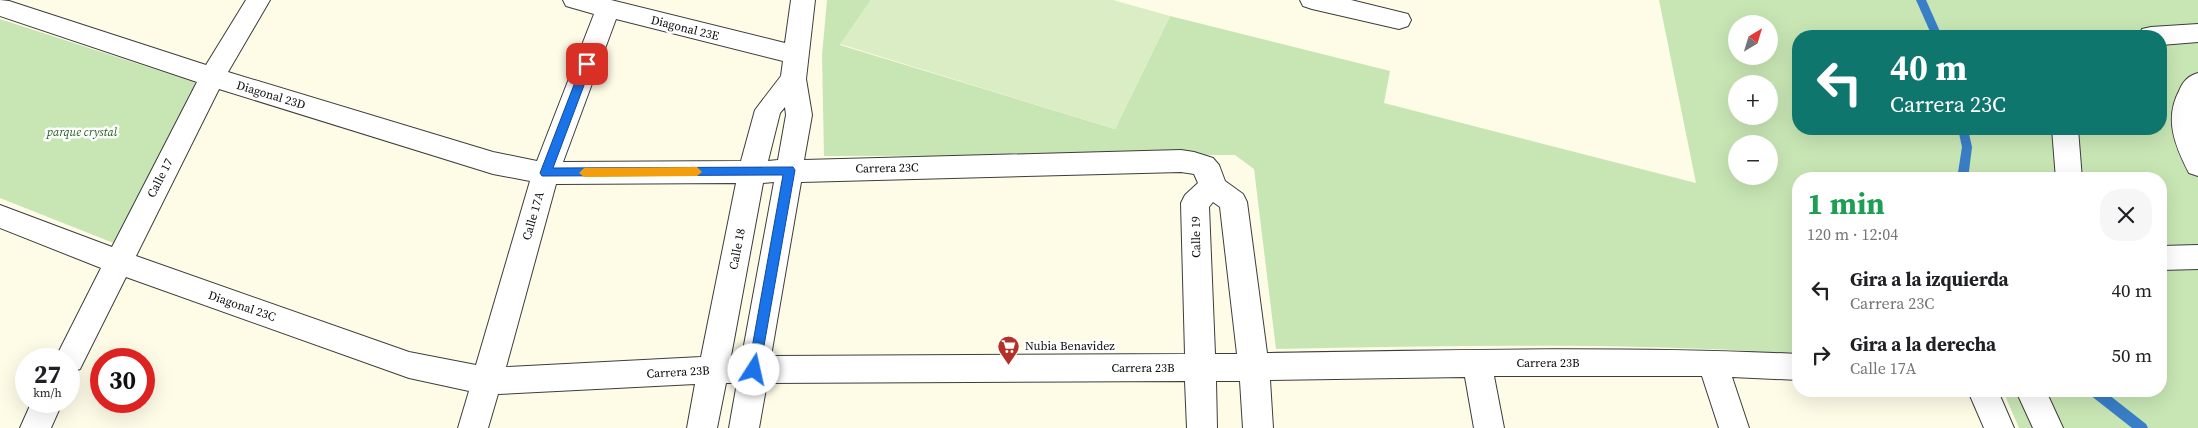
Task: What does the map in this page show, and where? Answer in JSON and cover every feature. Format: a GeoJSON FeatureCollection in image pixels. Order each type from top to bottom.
{"type":"FeatureCollection","features":[{"type":"Feature","properties":{"kind":"street","name":"Calle 17"},"geometry":{"type":"LineString","coordinates":[[75,348],[212,76],[258,0]]}},
{"type":"Feature","properties":{"kind":"street","name":"Diagonal 23E"},"geometry":{"type":"LineString","coordinates":[[575,0],[794,67]]}},
{"type":"Feature","properties":{"kind":"street"},"geometry":{"type":"LineString","coordinates":[[744,428],[799,115],[794,67],[803,0]]}},
{"type":"Feature","properties":{"kind":"street"},"geometry":{"type":"LineString","coordinates":[[1312,0],[1399,20]]}},
{"type":"Feature","properties":{"kind":"street","name":"Diagonal 23D"},"geometry":{"type":"LineString","coordinates":[[0,7],[212,76],[494,163],[546,173]]}},
{"type":"Feature","properties":{"kind":"street","name":"Calle 17A"},"geometry":{"type":"LineString","coordinates":[[473,428],[546,173],[608,10]]}},
{"type":"Feature","properties":{"kind":"street"},"geometry":{"type":"LineString","coordinates":[[2167,35],[2198,33]]}},
{"type":"Feature","properties":{"kind":"street","name":"Calle 18"},"geometry":{"type":"LineString","coordinates":[[702,428],[752,172],[768,110],[794,67]]}},
{"type":"Feature","properties":{"kind":"street"},"geometry":{"type":"LineString","coordinates":[[2198,83],[2190,91],[2185,104],[2184,120],[2186,137],[2198,165]]}},
{"type":"Feature","properties":{"kind":"street"},"geometry":{"type":"LineString","coordinates":[[2065,135],[2068,172]]}},
{"type":"Feature","properties":{"kind":"street","name":"Carrera 23C"},"geometry":{"type":"LineString","coordinates":[[546,173],[752,172],[1181,161],[1196,162],[1206,166],[1211,172],[1212,186]]}},
{"type":"Feature","properties":{"kind":"street"},"geometry":{"type":"LineString","coordinates":[[1212,186],[1233,202],[1254,367],[1258,428]]}},
{"type":"Feature","properties":{"kind":"street","name":"Calle 19"},"geometry":{"type":"LineString","coordinates":[[1202,428],[1195,203],[1212,186]]}},
{"type":"Feature","properties":{"kind":"street","name":"Diagonal 23C"},"geometry":{"type":"LineString","coordinates":[[0,216],[118,262],[409,365],[488,381]]}},
{"type":"Feature","properties":{"kind":"street"},"geometry":{"type":"LineString","coordinates":[[2167,258],[2198,257]]}},
{"type":"Feature","properties":{"kind":"street"},"geometry":{"type":"LineString","coordinates":[[1477,362],[1490,428]]}},
{"type":"Feature","properties":{"kind":"street","name":"Carrera 23B"},"geometry":{"type":"LineString","coordinates":[[488,381],[713,370],[1199,368],[1477,362],[1712,363],[1792,367]]}},
{"type":"Feature","properties":{"kind":"street"},"geometry":{"type":"LineString","coordinates":[[1712,363],[1734,428]]}},
{"type":"Feature","properties":{"kind":"street"},"geometry":{"type":"LineString","coordinates":[[1986,397],[1999,428]]}},
{"type":"Feature","properties":{"kind":"street"},"geometry":{"type":"LineString","coordinates":[[2034,397],[2048,428]]}},
{"type":"Feature","properties":{"kind":"street"},"geometry":{"type":"LineString","coordinates":[[34,428],[42,413]]}},
{"type":"Feature","properties":{"kind":"green space"},"geometry":{"type":"Polygon","coordinates":[[[827,0],[871,0],[840,45],[1115,129],[1170,16],[1390,71],[1384,103],[1696,183],[1659,0],[2198,0],[2198,428],[2019,428],[2006,397],[2167,397],[2167,172],[1792,172],[1792,354],[1603,346],[1276,349],[1254,169],[1235,155],[824,156],[822,55],[827,0]]]}},
{"type":"Feature","properties":{"kind":"green space"},"geometry":{"type":"Polygon","coordinates":[[[871,0],[1113,0],[1170,16],[1115,129],[840,44],[871,0]]]}},
{"type":"Feature","properties":{"kind":"green space","name":"parque crystal"},"geometry":{"type":"Polygon","coordinates":[[[0,19],[200,84],[116,244],[0,198],[0,19]]]}},
{"type":"Feature","properties":{"kind":"waterway"},"geometry":{"type":"LineString","coordinates":[[1921,0],[1934,30]]}},
{"type":"Feature","properties":{"kind":"waterway"},"geometry":{"type":"LineString","coordinates":[[1963,172],[1967,147],[1964,135]]}},
{"type":"Feature","properties":{"kind":"waterway"},"geometry":{"type":"LineString","coordinates":[[2102,397],[2142,428]]}},
{"type":"Feature","properties":{"kind":"slow traffic"},"geometry":{"type":"LineString","coordinates":[[584,173],[697,172]]}},
{"type":"Feature","properties":{"kind":"place","name":"Nubia Benavidez"},"geometry":{"type":"Point","coordinates":[1009,365]}},
{"type":"Feature","properties":{"kind":"route"},"geometry":{"type":"LineString","coordinates":[[587,64],[546,173],[752,172],[789,170],[754,370]]}}]}
